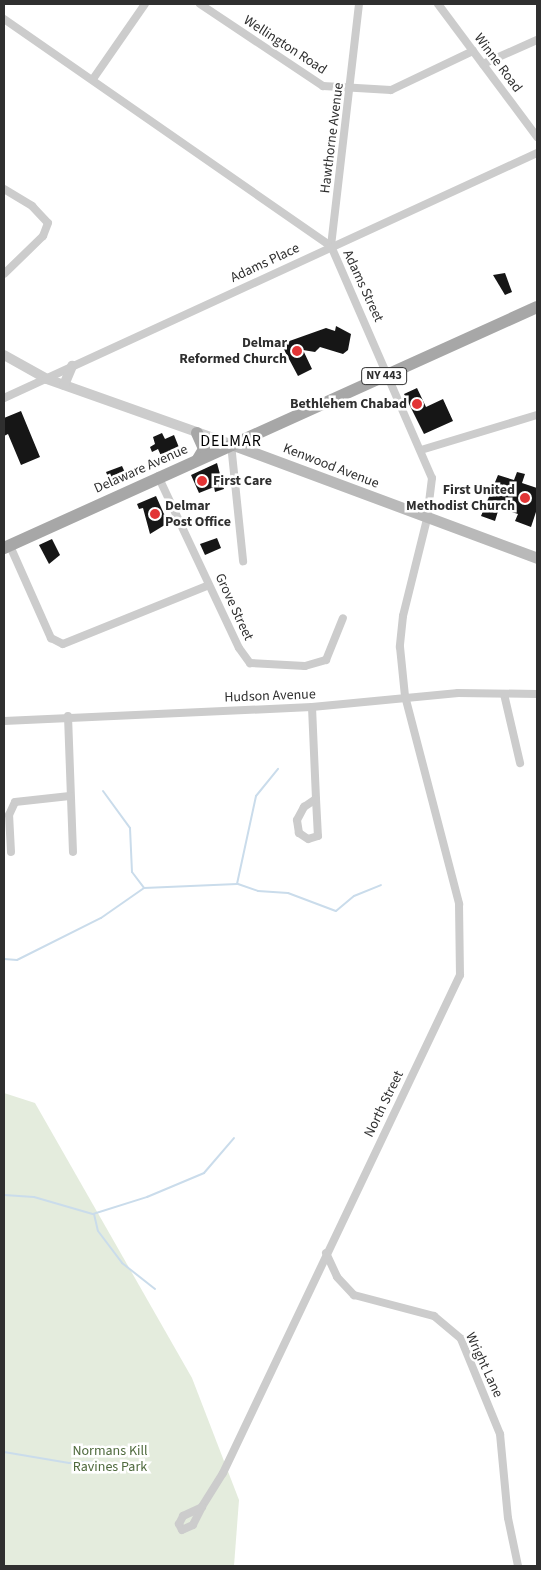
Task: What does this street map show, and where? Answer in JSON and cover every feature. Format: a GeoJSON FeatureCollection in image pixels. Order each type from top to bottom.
{"type":"FeatureCollection","features":[{"type":"Feature","properties":{"kind":"main road","name":"Delaware Avenue"},"geometry":{"type":"LineString","coordinates":[[7,547],[158,476],[537,307]]}},
{"type":"Feature","properties":{"kind":"main road"},"geometry":{"type":"LineString","coordinates":[[197,433],[204,449],[198,459]]}},
{"type":"Feature","properties":{"kind":"main road","name":"Kenwood Avenue"},"geometry":{"type":"LineString","coordinates":[[231,444],[427,519],[537,558]]}},
{"type":"Feature","properties":{"kind":"street"},"geometry":{"type":"LineString","coordinates":[[93,79],[145,4]]}},
{"type":"Feature","properties":{"kind":"street","name":"Wellington Road"},"geometry":{"type":"LineString","coordinates":[[200,4],[310,80],[350,90],[391,90],[473,51]]}},
{"type":"Feature","properties":{"kind":"street","name":"Hawthorne Avenue"},"geometry":{"type":"LineString","coordinates":[[331,246],[359,4]]}},
{"type":"Feature","properties":{"kind":"street","name":"Winne Road"},"geometry":{"type":"LineString","coordinates":[[438,4],[537,137]]}},
{"type":"Feature","properties":{"kind":"street","name":"Adams Street"},"geometry":{"type":"LineString","coordinates":[[4,19],[331,246],[432,478],[427,519],[401,626],[404,692]]}},
{"type":"Feature","properties":{"kind":"street"},"geometry":{"type":"LineString","coordinates":[[483,64],[537,40]]}},
{"type":"Feature","properties":{"kind":"street","name":"Adams Place"},"geometry":{"type":"LineString","coordinates":[[4,398],[331,246],[537,153]]}},
{"type":"Feature","properties":{"kind":"street"},"geometry":{"type":"LineString","coordinates":[[4,189],[46,220],[43,236],[4,274]]}},
{"type":"Feature","properties":{"kind":"street","name":"Kenwood Avenue"},"geometry":{"type":"LineString","coordinates":[[4,356],[46,379],[231,444]]}},
{"type":"Feature","properties":{"kind":"street"},"geometry":{"type":"LineString","coordinates":[[64,385],[72,366]]}},
{"type":"Feature","properties":{"kind":"street"},"geometry":{"type":"LineString","coordinates":[[421,450],[537,415]]}},
{"type":"Feature","properties":{"kind":"street"},"geometry":{"type":"LineString","coordinates":[[231,444],[243,561]]}},
{"type":"Feature","properties":{"kind":"street","name":"Grove Street"},"geometry":{"type":"LineString","coordinates":[[158,476],[245,658],[257,665],[305,666],[326,660],[344,618]]}},
{"type":"Feature","properties":{"kind":"street"},"geometry":{"type":"LineString","coordinates":[[7,547],[52,638],[63,644],[209,585]]}},
{"type":"Feature","properties":{"kind":"street","name":"Hudson Avenue"},"geometry":{"type":"LineString","coordinates":[[4,721],[68,716],[312,707],[404,692],[537,694]]}},
{"type":"Feature","properties":{"kind":"street","name":"North Street"},"geometry":{"type":"LineString","coordinates":[[202,1507],[223,1473],[326,1253],[454,990],[462,962],[459,904],[404,692]]}},
{"type":"Feature","properties":{"kind":"street"},"geometry":{"type":"LineString","coordinates":[[504,694],[520,763]]}},
{"type":"Feature","properties":{"kind":"street"},"geometry":{"type":"LineString","coordinates":[[312,707],[318,836],[308,839],[299,833],[297,820],[304,807],[316,799]]}},
{"type":"Feature","properties":{"kind":"street"},"geometry":{"type":"LineString","coordinates":[[68,716],[73,852]]}},
{"type":"Feature","properties":{"kind":"street"},"geometry":{"type":"LineString","coordinates":[[11,852],[9,815],[15,802],[70,796]]}},
{"type":"Feature","properties":{"kind":"street","name":"Wright Lane"},"geometry":{"type":"LineString","coordinates":[[326,1253],[337,1277],[354,1295],[429,1314],[450,1325],[462,1339],[500,1434],[508,1518],[518,1566]]}},
{"type":"Feature","properties":{"kind":"green space","name":"Normans Kill Ravines Park"},"geometry":{"type":"Polygon","coordinates":[[[4,1093],[35,1103],[192,1378],[239,1500],[234,1566],[4,1566],[4,1093]]]}},
{"type":"Feature","properties":{"kind":"building"},"geometry":{"type":"Polygon","coordinates":[[[505,273],[512,292],[505,295],[493,275],[505,273]]]}},
{"type":"Feature","properties":{"kind":"building","name":"Delmar Reformed Church"},"geometry":{"type":"Polygon","coordinates":[[[336,326],[351,334],[348,350],[343,354],[320,347],[315,352],[303,350],[312,369],[298,376],[281,344],[326,328],[335,331],[336,326]]]}},
{"type":"Feature","properties":{"kind":"building"},"geometry":{"type":"Polygon","coordinates":[[[417,388],[426,407],[443,399],[453,421],[424,434],[404,394],[417,388]]]}},
{"type":"Feature","properties":{"kind":"building"},"geometry":{"type":"Polygon","coordinates":[[[21,411],[40,457],[21,465],[8,434],[4,436],[4,418],[21,411]]]}},
{"type":"Feature","properties":{"kind":"building"},"geometry":{"type":"Polygon","coordinates":[[[162,433],[165,439],[174,435],[180,450],[162,458],[158,449],[152,452],[150,447],[155,444],[153,437],[162,433]]]}},
{"type":"Feature","properties":{"kind":"building"},"geometry":{"type":"Polygon","coordinates":[[[217,463],[224,489],[215,492],[214,487],[199,493],[191,475],[217,463]]]}},
{"type":"Feature","properties":{"kind":"building"},"geometry":{"type":"Polygon","coordinates":[[[122,466],[127,477],[111,484],[106,472],[122,466]]]}},
{"type":"Feature","properties":{"kind":"building","name":"First United Methodist Church"},"geometry":{"type":"Polygon","coordinates":[[[517,472],[525,474],[522,483],[537,488],[537,509],[531,527],[515,521],[518,514],[499,508],[495,521],[481,516],[498,475],[514,480],[517,472]]]}},
{"type":"Feature","properties":{"kind":"building","name":"Delmar Post Office"},"geometry":{"type":"Polygon","coordinates":[[[156,496],[168,523],[150,534],[143,508],[139,509],[137,504],[156,496]]]}},
{"type":"Feature","properties":{"kind":"building"},"geometry":{"type":"Polygon","coordinates":[[[217,538],[221,548],[205,555],[200,544],[217,538]]]}},
{"type":"Feature","properties":{"kind":"building"},"geometry":{"type":"Polygon","coordinates":[[[52,539],[60,555],[49,564],[39,545],[52,539]]]}},
{"type":"Feature","properties":{"kind":"waterway"},"geometry":{"type":"LineString","coordinates":[[4,959],[17,960],[101,918],[144,888],[237,884],[256,796],[278,769]]}},
{"type":"Feature","properties":{"kind":"waterway"},"geometry":{"type":"LineString","coordinates":[[103,791],[130,828],[132,872],[144,888]]}},
{"type":"Feature","properties":{"kind":"waterway"},"geometry":{"type":"LineString","coordinates":[[238,884],[258,891],[288,893],[336,911],[354,896],[381,885]]}},
{"type":"Feature","properties":{"kind":"waterway"},"geometry":{"type":"LineString","coordinates":[[4,1195],[34,1197],[93,1214],[147,1197],[204,1173],[234,1138]]}},
{"type":"Feature","properties":{"kind":"waterway"},"geometry":{"type":"LineString","coordinates":[[94,1214],[98,1231],[122,1263],[155,1289]]}},
{"type":"Feature","properties":{"kind":"waterway"},"geometry":{"type":"LineString","coordinates":[[4,1452],[69,1463],[91,1462]]}},
{"type":"Feature","properties":{"kind":"place","name":"Delmar Reformed Church"},"geometry":{"type":"Point","coordinates":[297,351]}},
{"type":"Feature","properties":{"kind":"place","name":"Bethlehem Chabad"},"geometry":{"type":"Point","coordinates":[417,404]}},
{"type":"Feature","properties":{"kind":"place","name":"First Care"},"geometry":{"type":"Point","coordinates":[202,481]}},
{"type":"Feature","properties":{"kind":"place","name":"First United Methodist Church"},"geometry":{"type":"Point","coordinates":[525,498]}},
{"type":"Feature","properties":{"kind":"place","name":"Delmar Post Office"},"geometry":{"type":"Point","coordinates":[155,514]}},
{"type":"Feature","properties":{"kind":"district","name":"DELMAR"},"geometry":{"type":"Point","coordinates":[231,441]}}]}
